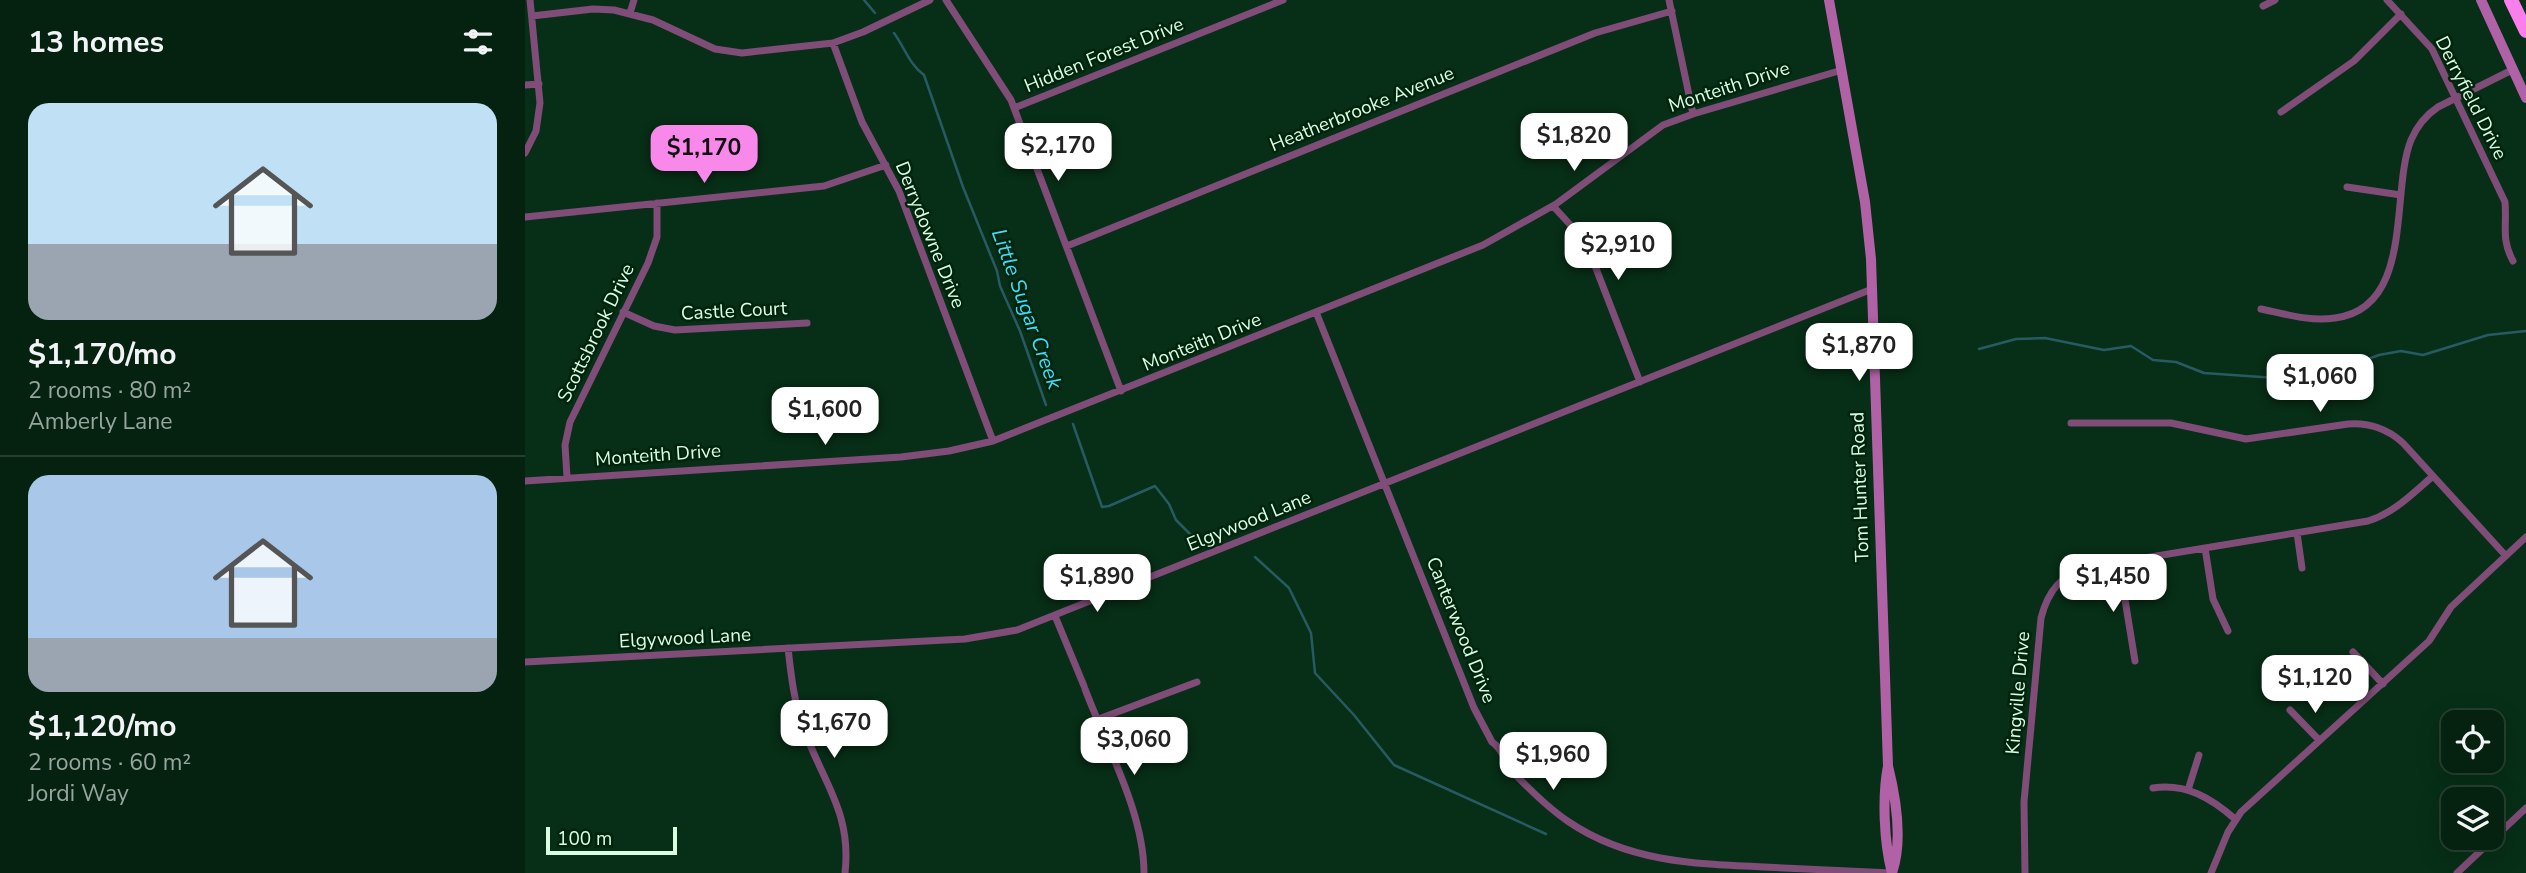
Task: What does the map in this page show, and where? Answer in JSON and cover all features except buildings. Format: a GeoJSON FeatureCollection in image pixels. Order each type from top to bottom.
{"type":"FeatureCollection","features":[{"type":"Feature","properties":{"kind":"highway"},"geometry":{"type":"LineString","coordinates":[[2511,0],[2526,31]]}},
{"type":"Feature","properties":{"kind":"street"},"geometry":{"type":"LineString","coordinates":[[525,153],[539,117],[539,84],[530,0]]}},
{"type":"Feature","properties":{"kind":"street"},"geometry":{"type":"LineString","coordinates":[[630,13],[634,0]]}},
{"type":"Feature","properties":{"kind":"street"},"geometry":{"type":"LineString","coordinates":[[532,16],[593,9],[630,13],[653,20],[715,49],[742,53],[833,44],[930,0]]}},
{"type":"Feature","properties":{"kind":"street"},"geometry":{"type":"LineString","coordinates":[[946,0],[994,71],[1014,108],[1121,391]]}},
{"type":"Feature","properties":{"kind":"street","name":"Hidden Forest Drive"},"geometry":{"type":"LineString","coordinates":[[1014,108],[1283,0]]}},
{"type":"Feature","properties":{"kind":"street"},"geometry":{"type":"LineString","coordinates":[[1669,0],[1693,114]]}},
{"type":"Feature","properties":{"kind":"street","name":"Tom Hunter Road"},"geometry":{"type":"LineString","coordinates":[[1829,0],[1865,202],[1872,289],[1888,766],[1885,783],[1888,859],[1892,873]]}},
{"type":"Feature","properties":{"kind":"street"},"geometry":{"type":"LineString","coordinates":[[2263,6],[2275,0]]}},
{"type":"Feature","properties":{"kind":"street","name":"Derryfield Drive"},"geometry":{"type":"LineString","coordinates":[[2387,0],[2432,49],[2456,98],[2505,202],[2505,242],[2513,261]]}},
{"type":"Feature","properties":{"kind":"street"},"geometry":{"type":"LineString","coordinates":[[2481,0],[2526,98]]}},
{"type":"Feature","properties":{"kind":"street","name":"Heatherbrooke Avenue"},"geometry":{"type":"LineString","coordinates":[[1067,246],[1595,33],[1672,11]]}},
{"type":"Feature","properties":{"kind":"street"},"geometry":{"type":"LineString","coordinates":[[2281,112],[2354,61],[2401,13]]}},
{"type":"Feature","properties":{"kind":"street","name":"Derrydowne Drive"},"geometry":{"type":"LineString","coordinates":[[833,44],[862,122],[899,191],[993,441]]}},
{"type":"Feature","properties":{"kind":"street","name":"Monteith Drive"},"geometry":{"type":"LineString","coordinates":[[525,481],[912,456],[993,441],[1465,253],[1553,206],[1651,132],[1693,114],[1842,70]]}},
{"type":"Feature","properties":{"kind":"street"},"geometry":{"type":"LineString","coordinates":[[2261,309],[2328,319],[2343,317],[2368,303],[2383,285],[2392,263],[2410,142],[2415,132],[2430,113],[2512,70]]}},
{"type":"Feature","properties":{"kind":"street"},"geometry":{"type":"LineString","coordinates":[[525,85],[539,84]]}},
{"type":"Feature","properties":{"kind":"street"},"geometry":{"type":"LineString","coordinates":[[525,217],[824,186],[886,165]]}},
{"type":"Feature","properties":{"kind":"street"},"geometry":{"type":"LineString","coordinates":[[2347,187],[2401,195]]}},
{"type":"Feature","properties":{"kind":"street","name":"Scottsbrook Drive"},"geometry":{"type":"LineString","coordinates":[[567,477],[565,444],[570,422],[653,251],[658,225],[656,203]]}},
{"type":"Feature","properties":{"kind":"street"},"geometry":{"type":"LineString","coordinates":[[1553,206],[1575,230],[1590,253],[1640,382]]}},
{"type":"Feature","properties":{"kind":"street","name":"Elgywood Lane"},"geometry":{"type":"LineString","coordinates":[[525,662],[978,638],[1017,630],[1872,289]]}},
{"type":"Feature","properties":{"kind":"street","name":"Castle Court"},"geometry":{"type":"LineString","coordinates":[[623,312],[654,326],[675,330],[807,323]]}},
{"type":"Feature","properties":{"kind":"street","name":"Canterwood Drive"},"geometry":{"type":"LineString","coordinates":[[1316,312],[1479,719],[1513,772],[1549,807],[1595,837],[1625,850],[1664,861],[1892,873]]}},
{"type":"Feature","properties":{"kind":"street"},"geometry":{"type":"LineString","coordinates":[[2071,424],[2171,423],[2246,439],[2363,424],[2379,428],[2395,436],[2505,556]]}},
{"type":"Feature","properties":{"kind":"street","name":"Kingville Drive"},"geometry":{"type":"LineString","coordinates":[[2025,873],[2024,802],[2041,618],[2052,589],[2073,572],[2383,517],[2433,475]]}},
{"type":"Feature","properties":{"kind":"street"},"geometry":{"type":"LineString","coordinates":[[2297,533],[2302,568]]}},
{"type":"Feature","properties":{"kind":"street"},"geometry":{"type":"LineString","coordinates":[[2211,873],[2235,819],[2429,641],[2451,607],[2526,537]]}},
{"type":"Feature","properties":{"kind":"street"},"geometry":{"type":"LineString","coordinates":[[2205,548],[2213,600],[2228,631]]}},
{"type":"Feature","properties":{"kind":"street"},"geometry":{"type":"LineString","coordinates":[[2119,563],[2134,661]]}},
{"type":"Feature","properties":{"kind":"street"},"geometry":{"type":"LineString","coordinates":[[1055,616],[1135,815],[1142,842],[1144,873]]}},
{"type":"Feature","properties":{"kind":"street"},"geometry":{"type":"LineString","coordinates":[[788,648],[802,725],[829,781],[840,813],[846,851],[845,873]]}},
{"type":"Feature","properties":{"kind":"street"},"geometry":{"type":"LineString","coordinates":[[2353,652],[2383,684]]}},
{"type":"Feature","properties":{"kind":"street"},"geometry":{"type":"LineString","coordinates":[[1096,720],[1197,682]]}},
{"type":"Feature","properties":{"kind":"street"},"geometry":{"type":"LineString","coordinates":[[2290,710],[2319,740]]}},
{"type":"Feature","properties":{"kind":"street"},"geometry":{"type":"LineString","coordinates":[[2188,790],[2199,755]]}},
{"type":"Feature","properties":{"kind":"street"},"geometry":{"type":"LineString","coordinates":[[2153,788],[2174,786],[2188,790],[2212,800],[2235,819]]}},
{"type":"Feature","properties":{"kind":"street"},"geometry":{"type":"LineString","coordinates":[[2457,873],[2526,808]]}},
{"type":"Feature","properties":{"kind":"waterway","name":"Little Sugar Creek"},"geometry":{"type":"LineString","coordinates":[[864,0],[875,13]]}},
{"type":"Feature","properties":{"kind":"waterway","name":"Little Sugar Creek"},"geometry":{"type":"LineString","coordinates":[[894,33],[911,61],[924,75],[963,187],[1046,405]]}},
{"type":"Feature","properties":{"kind":"waterway"},"geometry":{"type":"LineString","coordinates":[[1979,349],[2016,339],[2045,338],[2104,350],[2131,346],[2153,360],[2176,362],[2204,373],[2276,378],[2323,376],[2379,355],[2401,351],[2423,355],[2488,335],[2526,331]]}},
{"type":"Feature","properties":{"kind":"waterway","name":"Little Sugar Creek"},"geometry":{"type":"LineString","coordinates":[[1073,424],[1102,507],[1155,486],[1169,504],[1176,520],[1201,545]]}},
{"type":"Feature","properties":{"kind":"waterway","name":"Little Sugar Creek"},"geometry":{"type":"LineString","coordinates":[[1255,557],[1289,588],[1311,633],[1315,673],[1354,715],[1394,765],[1546,834]]}}]}
